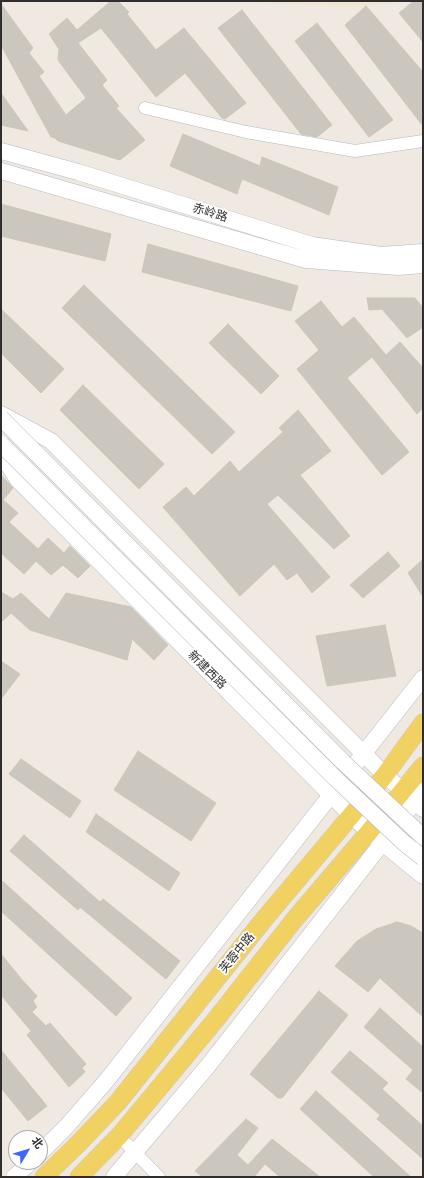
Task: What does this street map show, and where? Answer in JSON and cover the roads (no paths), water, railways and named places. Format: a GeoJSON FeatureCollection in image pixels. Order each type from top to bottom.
{"type":"FeatureCollection","features":[{"type":"Feature","properties":{"kind":"main road","name":"赤岭路"},"geometry":{"type":"LineString","coordinates":[[1,151],[78,172],[312,245],[382,255],[423,252]]}},
{"type":"Feature","properties":{"kind":"main road","name":"赤岭路"},"geometry":{"type":"LineString","coordinates":[[1,171],[306,260],[398,267],[423,265]]}},
{"type":"Feature","properties":{"kind":"main road"},"geometry":{"type":"LineString","coordinates":[[1,414],[51,441],[385,775],[416,798]]}},
{"type":"Feature","properties":{"kind":"main road"},"geometry":{"type":"LineString","coordinates":[[1,418],[343,762],[423,837]]}},
{"type":"Feature","properties":{"kind":"main road","name":"新建西路"},"geometry":{"type":"LineString","coordinates":[[1,444],[336,779],[403,842],[423,858]]}},
{"type":"Feature","properties":{"kind":"main road","name":"新建西路"},"geometry":{"type":"LineString","coordinates":[[1,454],[18,480],[331,795],[376,838],[423,876]]}},
{"type":"Feature","properties":{"kind":"main road"},"geometry":{"type":"LineString","coordinates":[[48,1145],[66,1127],[107,1080],[423,678]]}},
{"type":"Feature","properties":{"kind":"main road","name":"芙蓉中路"},"geometry":{"type":"LineString","coordinates":[[44,1177],[118,1102],[261,923],[385,775],[423,723]]}},
{"type":"Feature","properties":{"kind":"main road","name":"芙蓉中路"},"geometry":{"type":"LineString","coordinates":[[79,1177],[119,1136],[217,1018],[294,920],[416,798],[423,766]]}},
{"type":"Feature","properties":{"kind":"main road"},"geometry":{"type":"LineString","coordinates":[[114,1177],[207,1067],[376,838]]}},
{"type":"Feature","properties":{"kind":"main road"},"geometry":{"type":"LineString","coordinates":[[14,1177],[22,1170]]}},
{"type":"Feature","properties":{"kind":"street"},"geometry":{"type":"LineString","coordinates":[[145,108],[246,132],[355,151],[423,140]]}},
{"type":"Feature","properties":{"kind":"street"},"geometry":{"type":"LineString","coordinates":[[119,1136],[159,1177]]}}]}
